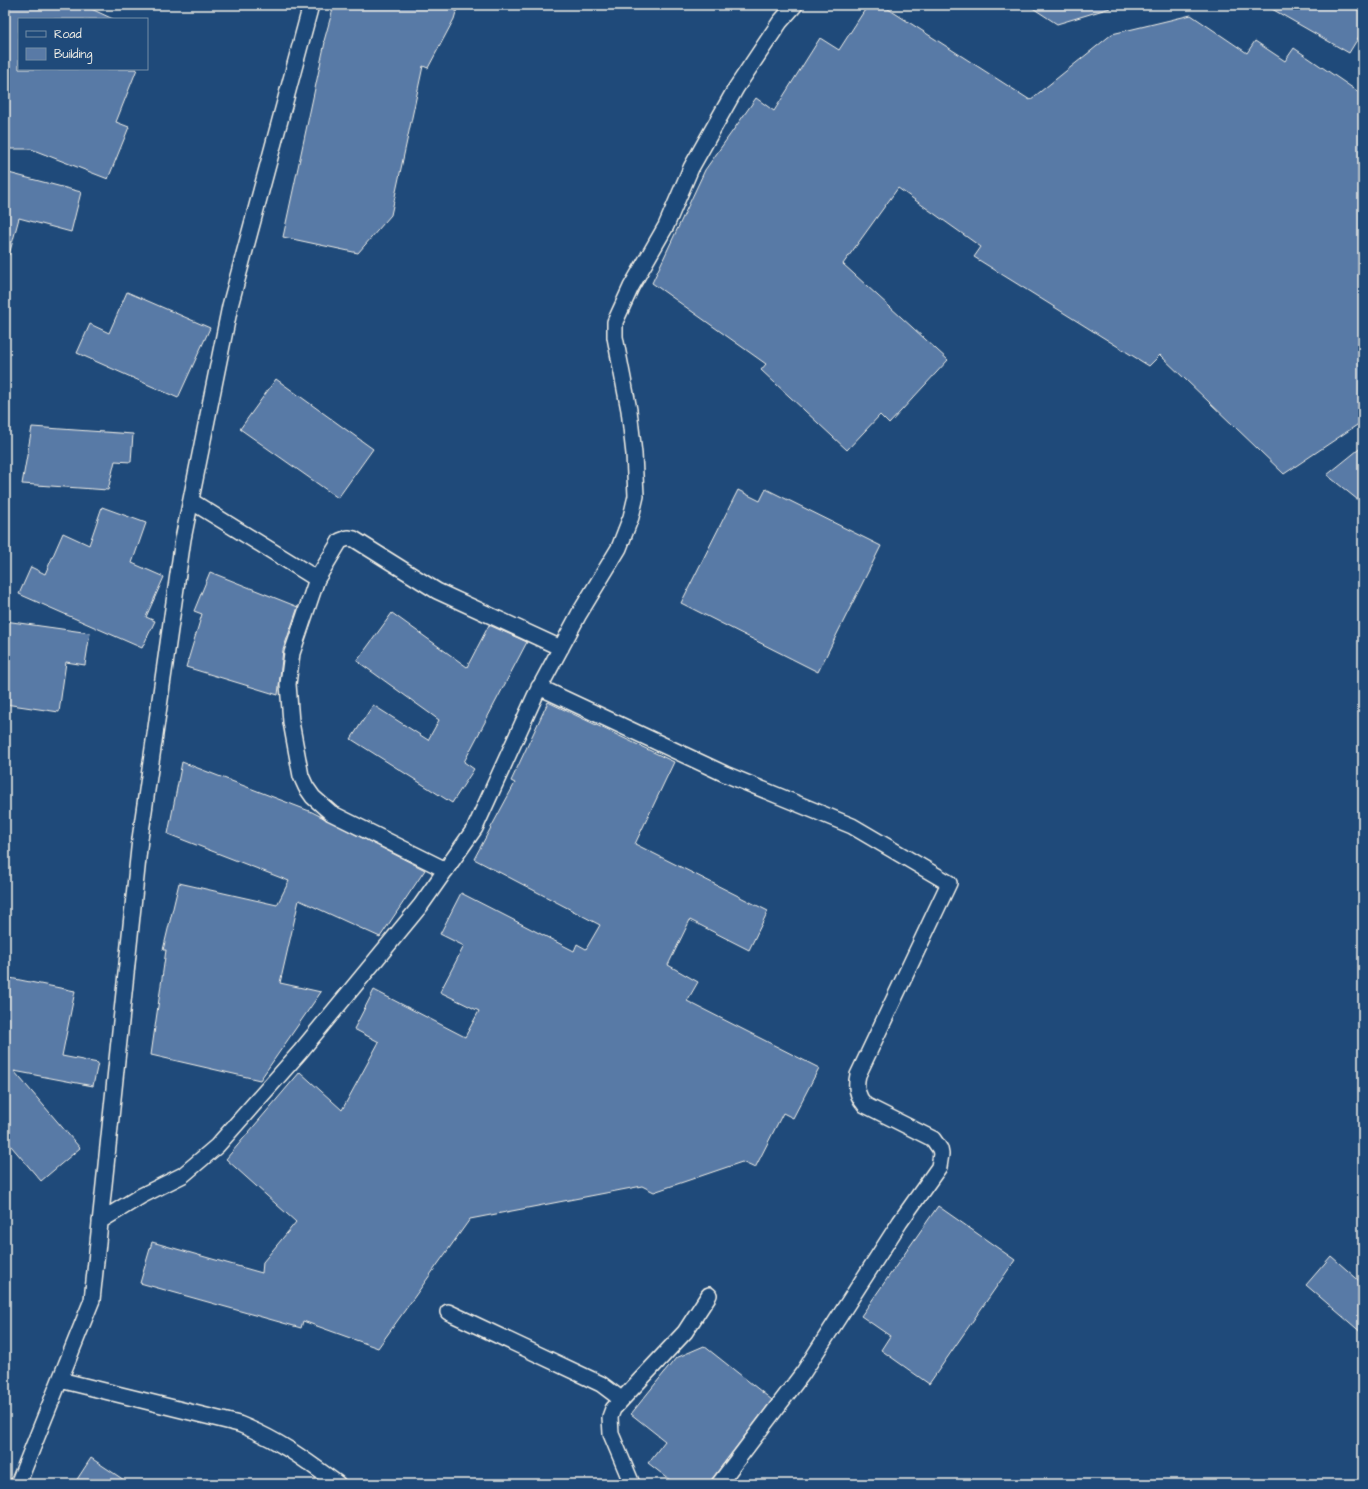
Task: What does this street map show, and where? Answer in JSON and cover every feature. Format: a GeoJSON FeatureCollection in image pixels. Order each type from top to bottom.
{"type":"FeatureCollection","features":[{"type":"Feature","properties":{"kind":"street"},"geometry":{"type":"LineString","coordinates":[[18,1484],[92,1300],[140,839],[183,539],[230,306],[312,5]]}},
{"type":"Feature","properties":{"kind":"street"},"geometry":{"type":"LineString","coordinates":[[100,1221],[141,1196],[183,1174],[217,1146],[305,1046],[421,905],[475,828],[539,687],[619,548],[631,517],[636,496],[634,454],[629,410],[615,337],[615,322],[631,288],[666,226],[691,168],[736,88],[780,22],[795,5]]}},
{"type":"Feature","properties":{"kind":"street"},"geometry":{"type":"LineString","coordinates":[[191,501],[317,579]]}},
{"type":"Feature","properties":{"kind":"street"},"geometry":{"type":"LineString","coordinates":[[446,870],[331,813],[313,797],[301,776],[291,722],[288,684],[292,653],[317,579],[340,542],[348,538],[354,539],[437,591],[561,648]]}},
{"type":"Feature","properties":{"kind":"street"},"geometry":{"type":"LineString","coordinates":[[539,687],[725,774],[852,826],[949,883],[856,1082],[858,1095],[865,1105],[933,1139],[940,1149],[941,1154],[939,1167],[900,1222],[803,1373],[719,1484]]}},
{"type":"Feature","properties":{"kind":"street"},"geometry":{"type":"LineString","coordinates":[[632,1484],[611,1434],[611,1413],[621,1399],[685,1332],[710,1295]]}},
{"type":"Feature","properties":{"kind":"street"},"geometry":{"type":"LineString","coordinates":[[448,1312],[601,1384],[621,1399]]}},
{"type":"Feature","properties":{"kind":"street"},"geometry":{"type":"LineString","coordinates":[[60,1380],[239,1424],[275,1440],[292,1450],[338,1484]]}},
{"type":"Feature","properties":{"kind":"building"},"geometry":{"type":"Polygon","coordinates":[[[5,5],[83,5],[111,18],[18,18],[18,70],[137,70],[116,122],[129,127],[108,179],[31,149],[5,149],[5,5]]]}},
{"type":"Feature","properties":{"kind":"building"},"geometry":{"type":"Polygon","coordinates":[[[334,5],[458,5],[454,19],[428,68],[423,66],[391,215],[358,253],[283,237],[324,41],[334,5]]]}},
{"type":"Feature","properties":{"kind":"building"},"geometry":{"type":"Polygon","coordinates":[[[868,5],[882,5],[1030,100],[1112,34],[1191,15],[1247,53],[1255,41],[1285,61],[1294,48],[1363,95],[1363,421],[1284,474],[1160,355],[1149,366],[974,257],[981,247],[898,188],[843,264],[948,360],[889,424],[880,415],[847,450],[761,370],[766,364],[652,283],[705,170],[756,98],[774,111],[820,38],[839,50],[868,5]]]}},
{"type":"Feature","properties":{"kind":"building"},"geometry":{"type":"Polygon","coordinates":[[[1028,5],[1109,5],[1110,8],[1057,24],[1028,5]]]}},
{"type":"Feature","properties":{"kind":"building"},"geometry":{"type":"Polygon","coordinates":[[[1265,5],[1363,5],[1363,30],[1349,53],[1265,5]]]}},
{"type":"Feature","properties":{"kind":"building"},"geometry":{"type":"Polygon","coordinates":[[[5,172],[81,192],[71,232],[19,218],[9,255],[5,254],[5,172]]]}},
{"type":"Feature","properties":{"kind":"building"},"geometry":{"type":"Polygon","coordinates":[[[127,292],[210,328],[178,398],[77,353],[90,324],[109,333],[127,292]]]}},
{"type":"Feature","properties":{"kind":"building"},"geometry":{"type":"Polygon","coordinates":[[[276,379],[373,449],[338,498],[240,429],[276,379]]]}},
{"type":"Feature","properties":{"kind":"building"},"geometry":{"type":"Polygon","coordinates":[[[32,427],[133,434],[131,462],[115,461],[108,490],[22,484],[32,427]]]}},
{"type":"Feature","properties":{"kind":"building"},"geometry":{"type":"Polygon","coordinates":[[[1363,446],[1363,504],[1327,475],[1363,446]]]}},
{"type":"Feature","properties":{"kind":"building"},"geometry":{"type":"Polygon","coordinates":[[[766,489],[881,546],[818,672],[681,603],[738,490],[760,501],[766,489]]]}},
{"type":"Feature","properties":{"kind":"building"},"geometry":{"type":"Polygon","coordinates":[[[102,507],[146,523],[132,563],[164,577],[146,617],[155,621],[142,648],[19,594],[31,567],[45,574],[63,533],[89,545],[102,507]]]}},
{"type":"Feature","properties":{"kind":"building"},"geometry":{"type":"Polygon","coordinates":[[[210,572],[298,607],[283,650],[278,695],[186,667],[202,614],[194,611],[210,572]]]}},
{"type":"Feature","properties":{"kind":"building"},"geometry":{"type":"Polygon","coordinates":[[[392,613],[467,667],[489,625],[527,642],[464,762],[474,769],[452,803],[351,739],[373,705],[428,740],[439,720],[357,661],[392,613]]]}},
{"type":"Feature","properties":{"kind":"building"},"geometry":{"type":"Polygon","coordinates":[[[5,621],[90,633],[85,665],[66,662],[59,712],[5,704],[5,621]]]}},
{"type":"Feature","properties":{"kind":"building"},"geometry":{"type":"Polygon","coordinates":[[[548,702],[674,762],[635,844],[768,911],[749,950],[690,920],[668,965],[698,982],[687,1001],[819,1068],[793,1118],[783,1113],[755,1168],[742,1162],[654,1192],[642,1186],[470,1219],[378,1348],[303,1321],[301,1328],[140,1283],[152,1242],[262,1273],[263,1262],[296,1222],[226,1159],[300,1072],[342,1110],[379,1042],[354,1029],[374,990],[465,1037],[479,1011],[440,992],[464,946],[440,934],[461,893],[574,951],[577,944],[586,949],[600,925],[474,859],[515,783],[511,781],[548,702]]]}},
{"type":"Feature","properties":{"kind":"building"},"geometry":{"type":"Polygon","coordinates":[[[182,762],[312,812],[425,870],[380,937],[299,900],[280,983],[321,992],[260,1080],[151,1055],[166,950],[163,950],[179,883],[277,905],[289,881],[168,834],[182,762]]]}},
{"type":"Feature","properties":{"kind":"building"},"geometry":{"type":"Polygon","coordinates":[[[5,977],[75,991],[62,1056],[98,1063],[93,1086],[14,1071],[80,1148],[41,1181],[5,1139],[5,977]]]}},
{"type":"Feature","properties":{"kind":"building"},"geometry":{"type":"Polygon","coordinates":[[[938,1206],[1015,1260],[929,1384],[881,1350],[890,1336],[861,1316],[938,1206]]]}},
{"type":"Feature","properties":{"kind":"building"},"geometry":{"type":"Polygon","coordinates":[[[1331,1256],[1363,1284],[1363,1334],[1306,1285],[1331,1256]]]}},
{"type":"Feature","properties":{"kind":"building"},"geometry":{"type":"Polygon","coordinates":[[[704,1346],[772,1400],[712,1479],[710,1484],[675,1484],[648,1463],[665,1441],[631,1414],[676,1358],[704,1346]]]}},
{"type":"Feature","properties":{"kind":"building"},"geometry":{"type":"Polygon","coordinates":[[[91,1458],[130,1484],[74,1484],[91,1458]]]}}]}
